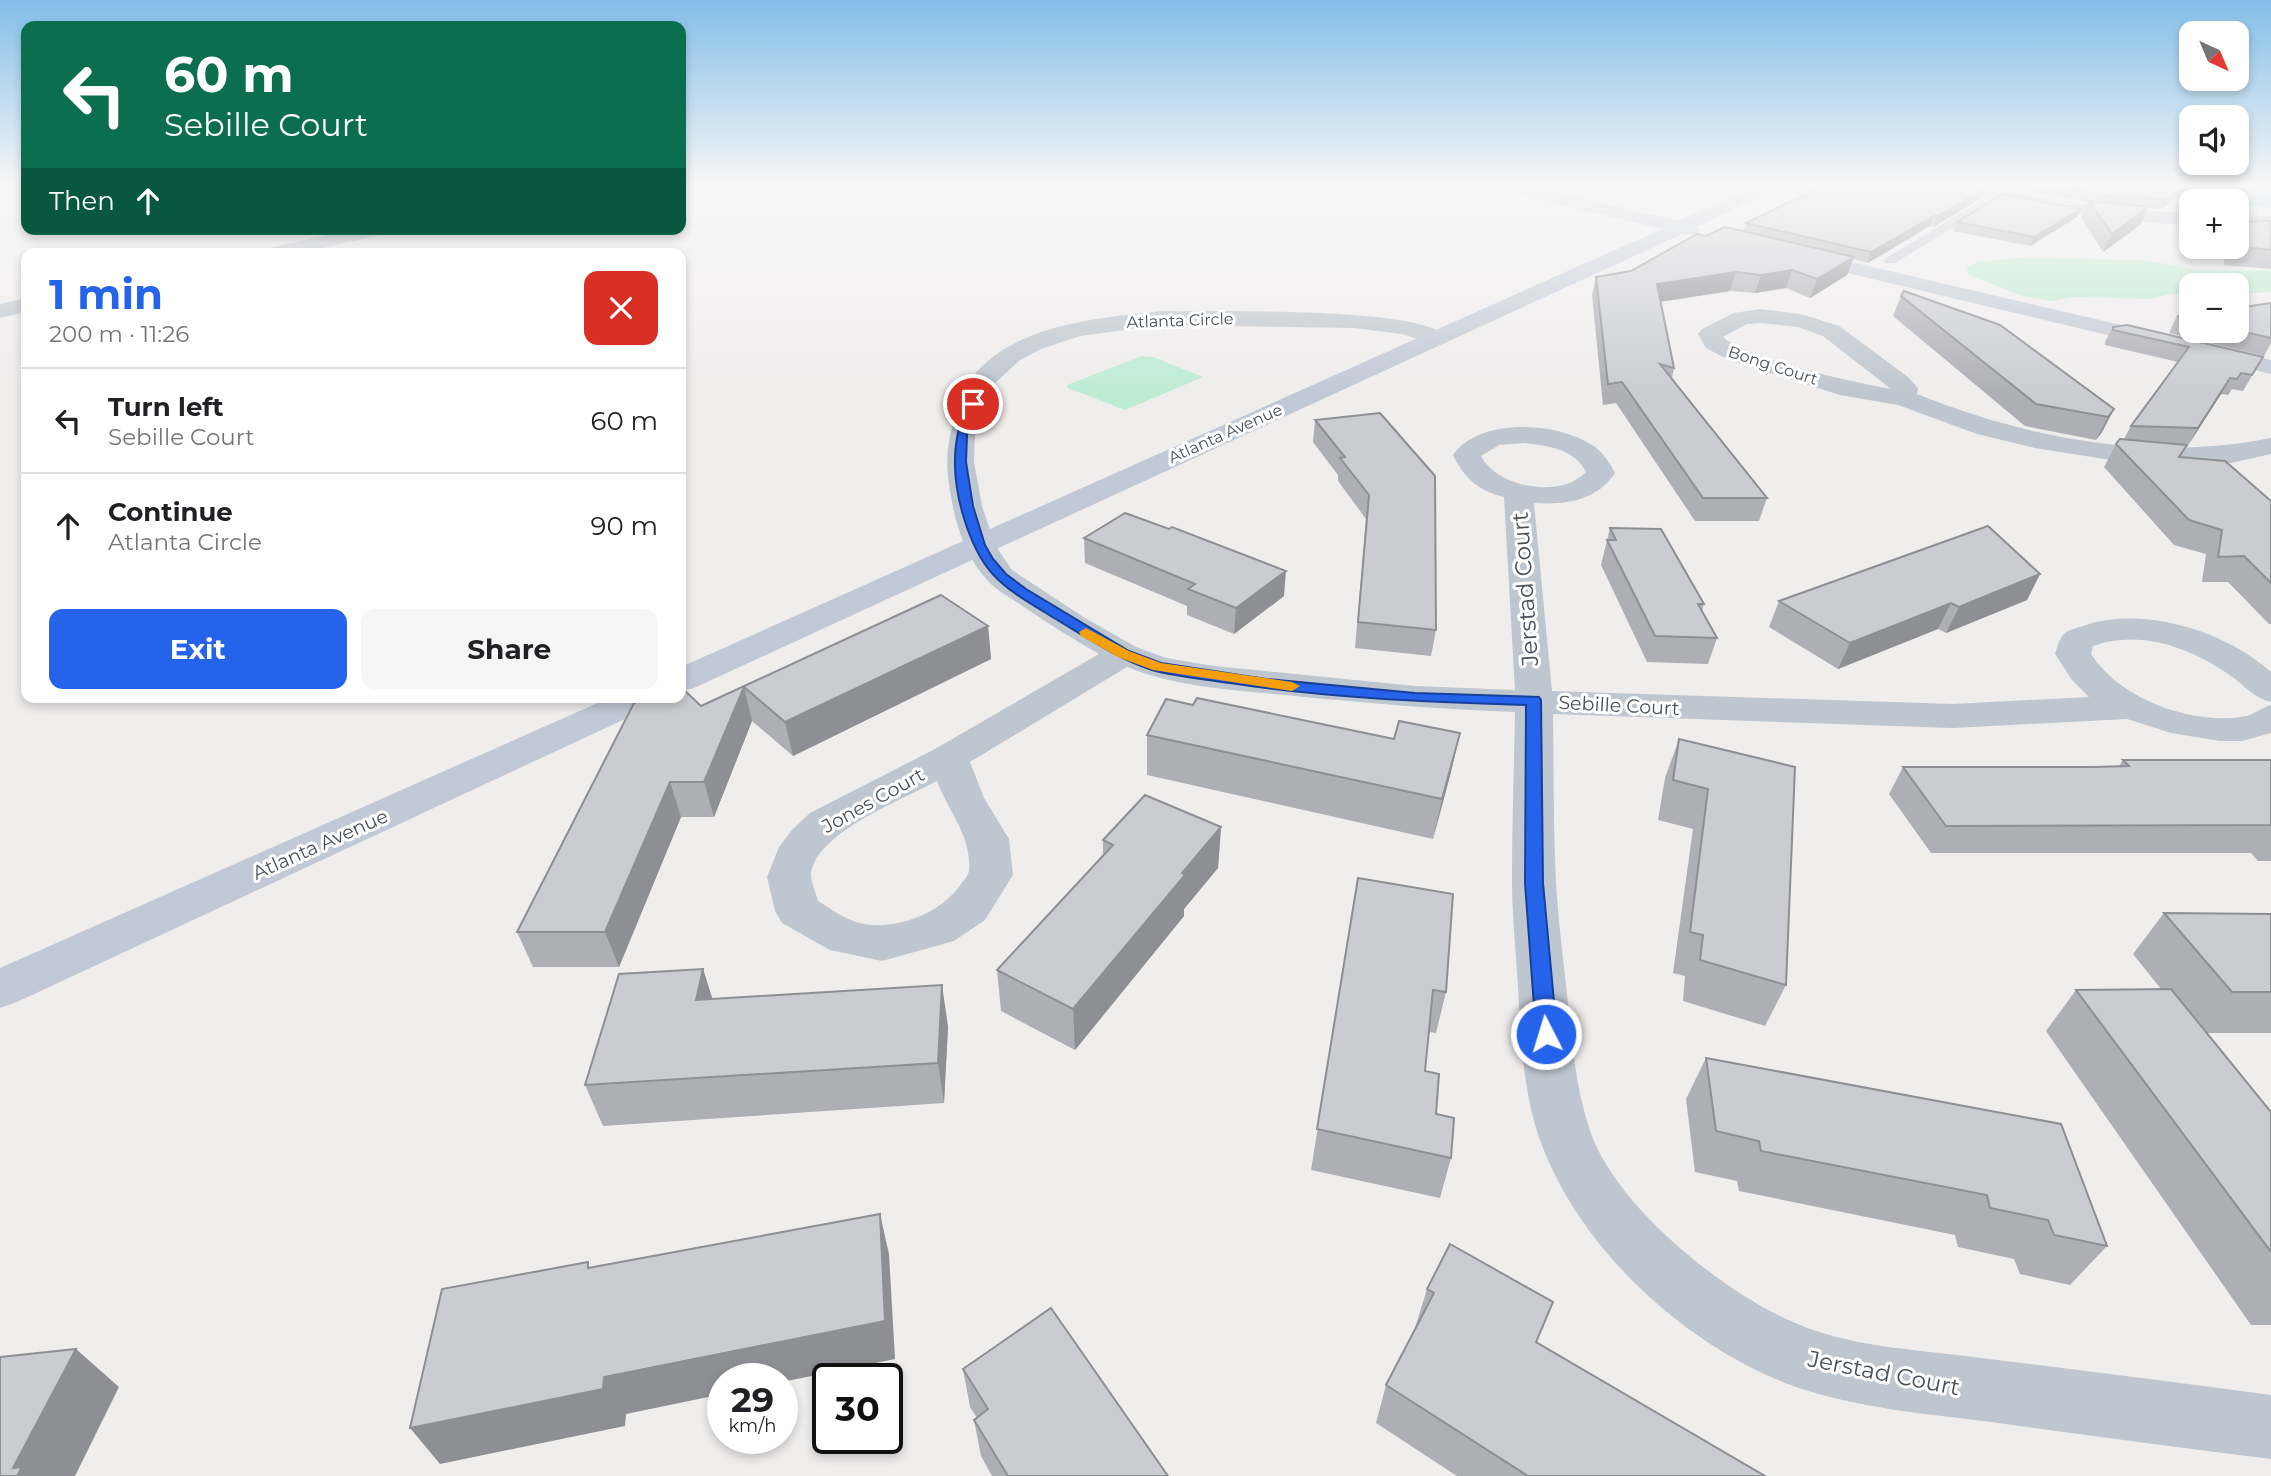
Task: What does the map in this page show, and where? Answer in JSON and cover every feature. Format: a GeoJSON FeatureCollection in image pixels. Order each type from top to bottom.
{"type":"FeatureCollection","features":[{"type":"Feature","properties":{"kind":"street","name":"Atlanta Avenue"},"geometry":{"type":"LineString","coordinates":[[686,678],[1619,256]]}},
{"type":"Feature","properties":{"kind":"street"},"geometry":{"type":"LineString","coordinates":[[1802,256],[2271,367]]}},
{"type":"Feature","properties":{"kind":"street"},"geometry":{"type":"LineString","coordinates":[[0,311],[21,306]]}},
{"type":"Feature","properties":{"kind":"street","name":"Bong Court"},"geometry":{"type":"LineString","coordinates":[[1904,398],[1905,388],[1899,382],[1831,331],[1817,326],[1760,316],[1742,318],[1710,334],[1714,343],[1737,355],[1849,390],[1904,398],[1961,422],[2012,436],[2095,450],[2156,455],[2231,454],[2271,446]]}},
{"type":"Feature","properties":{"kind":"street","name":"Atlanta Circle"},"geometry":{"type":"LineString","coordinates":[[979,545],[965,495],[960,462],[962,435],[978,387],[984,378],[1012,355],[1033,344],[1075,330],[1162,318],[1354,321],[1405,328],[1436,338]]}},
{"type":"Feature","properties":{"kind":"street","name":"Jerstad Court"},"geometry":{"type":"LineString","coordinates":[[1518,492],[1534,700],[1534,883],[1553,1082],[1566,1138],[1583,1176],[1613,1219],[1652,1261],[1694,1296],[1735,1324],[1797,1356],[1871,1376],[2271,1427]]}},
{"type":"Feature","properties":{"kind":"street","name":"Sebille Court"},"geometry":{"type":"LineString","coordinates":[[979,545],[1001,577],[1073,625],[1124,654],[1158,667],[1266,684],[1415,697],[1534,700],[1632,707],[1953,716],[2134,707]]}},
{"type":"Feature","properties":{"kind":"street","name":"Sebille Court"},"geometry":{"type":"LineString","coordinates":[[2271,691],[2253,672],[2224,655],[2190,640],[2154,631],[2121,628],[2094,631],[2077,640],[2073,654],[2081,671],[2102,690],[2134,707],[2172,721],[2211,729],[2244,729],[2268,722],[2271,717]]}},
{"type":"Feature","properties":{"kind":"street","name":"Jones Court"},"geometry":{"type":"LineString","coordinates":[[950,758],[964,798],[988,839],[991,875],[969,908],[938,929],[882,943],[845,938],[798,911],[789,877],[794,858],[807,840],[825,823],[950,758],[1124,654]]}},
{"type":"Feature","properties":{"kind":"street","name":"Atlanta Avenue"},"geometry":{"type":"LineString","coordinates":[[0,989],[629,703]]}},
{"type":"Feature","properties":{"kind":"lane"},"geometry":{"type":"LineString","coordinates":[[1890,260],[1897,256]]}},
{"type":"Feature","properties":{"kind":"green space"},"geometry":{"type":"Polygon","coordinates":[[[2020,258],[2144,260],[2199,270],[2271,271],[2271,292],[2249,293],[2249,273],[2179,273],[2179,294],[2151,299],[2074,297],[2052,301],[2022,296],[1969,275],[1966,268],[1977,262],[2020,258]]]}},
{"type":"Feature","properties":{"kind":"green space"},"geometry":{"type":"Polygon","coordinates":[[[1142,356],[1153,357],[1203,377],[1125,410],[1068,388],[1067,385],[1142,356]]]}},
{"type":"Feature","properties":{"kind":"building"},"geometry":{"type":"Polygon","coordinates":[[[1658,256],[1854,257],[1817,279],[1792,270],[1761,275],[1736,272],[1657,284],[1674,368],[1660,364],[1767,498],[1703,498],[1622,382],[1608,384],[1596,277],[1631,271],[1658,256]]]}},
{"type":"Feature","properties":{"kind":"building"},"geometry":{"type":"Polygon","coordinates":[[[1904,291],[2000,325],[2114,409],[2108,417],[2036,404],[1901,296],[1904,291]]]}},
{"type":"Feature","properties":{"kind":"building"},"geometry":{"type":"Polygon","coordinates":[[[2271,303],[2271,338],[2249,333],[2249,306],[2271,303]]]}},
{"type":"Feature","properties":{"kind":"building"},"geometry":{"type":"Polygon","coordinates":[[[2127,325],[2179,337],[2179,343],[2204,343],[2263,357],[2252,375],[2241,373],[2237,379],[2230,378],[2198,428],[2131,426],[2189,347],[2113,330],[2113,327],[2127,325]]]}},
{"type":"Feature","properties":{"kind":"building"},"geometry":{"type":"Polygon","coordinates":[[[1380,413],[1435,476],[1436,630],[1358,622],[1369,495],[1340,458],[1345,457],[1315,420],[1380,413]]]}},
{"type":"Feature","properties":{"kind":"building"},"geometry":{"type":"Polygon","coordinates":[[[2120,439],[2187,445],[2179,457],[2225,461],[2271,501],[2271,583],[2244,556],[2218,557],[2222,530],[2189,520],[2116,444],[2120,439]]]}},
{"type":"Feature","properties":{"kind":"building"},"geometry":{"type":"Polygon","coordinates":[[[1125,513],[1169,529],[1172,527],[1286,571],[1236,608],[1188,589],[1195,584],[1084,538],[1125,513]]]}},
{"type":"Feature","properties":{"kind":"building"},"geometry":{"type":"Polygon","coordinates":[[[1988,526],[2040,574],[1959,607],[1951,603],[1850,643],[1779,601],[1988,526]]]}},
{"type":"Feature","properties":{"kind":"building"},"geometry":{"type":"Polygon","coordinates":[[[1610,528],[1661,529],[1704,604],[1698,604],[1717,638],[1655,636],[1607,540],[1616,540],[1610,528]]]}},
{"type":"Feature","properties":{"kind":"building"},"geometry":{"type":"Polygon","coordinates":[[[941,595],[988,626],[785,722],[744,687],[704,782],[670,782],[605,932],[517,932],[634,703],[686,703],[686,692],[701,706],[941,595]]]}},
{"type":"Feature","properties":{"kind":"building"},"geometry":{"type":"Polygon","coordinates":[[[1197,698],[1394,739],[1399,721],[1460,733],[1442,799],[1147,735],[1166,699],[1193,705],[1197,698]]]}},
{"type":"Feature","properties":{"kind":"building"},"geometry":{"type":"Polygon","coordinates":[[[1679,739],[1795,767],[1786,985],[1700,960],[1703,935],[1690,932],[1708,789],[1673,780],[1679,739]]]}},
{"type":"Feature","properties":{"kind":"building"},"geometry":{"type":"Polygon","coordinates":[[[2123,760],[2271,760],[2271,825],[1946,826],[1903,767],[2129,766],[2123,760]]]}},
{"type":"Feature","properties":{"kind":"building"},"geometry":{"type":"Polygon","coordinates":[[[1145,795],[1221,827],[1182,873],[1185,875],[1073,1009],[997,970],[1113,845],[1103,840],[1145,795]]]}},
{"type":"Feature","properties":{"kind":"building"},"geometry":{"type":"Polygon","coordinates":[[[1358,878],[1453,894],[1446,992],[1433,990],[1425,1071],[1439,1074],[1436,1114],[1454,1118],[1451,1158],[1317,1129],[1358,878]]]}},
{"type":"Feature","properties":{"kind":"building"},"geometry":{"type":"Polygon","coordinates":[[[2164,913],[2271,914],[2271,992],[2232,992],[2164,913]]]}},
{"type":"Feature","properties":{"kind":"building"},"geometry":{"type":"Polygon","coordinates":[[[703,969],[696,1000],[942,985],[938,1063],[585,1085],[619,974],[703,969]]]}},
{"type":"Feature","properties":{"kind":"building"},"geometry":{"type":"Polygon","coordinates":[[[2171,989],[2271,1112],[2271,1252],[2076,990],[2171,989]]]}},
{"type":"Feature","properties":{"kind":"building"},"geometry":{"type":"Polygon","coordinates":[[[1706,1058],[2061,1124],[2107,1246],[2054,1235],[2048,1220],[1990,1208],[1987,1195],[1761,1151],[1759,1141],[1716,1131],[1706,1058]]]}},
{"type":"Feature","properties":{"kind":"building"},"geometry":{"type":"Polygon","coordinates":[[[880,1214],[885,1321],[604,1377],[603,1389],[410,1428],[442,1289],[588,1262],[588,1268],[880,1214]]]}},
{"type":"Feature","properties":{"kind":"building"},"geometry":{"type":"Polygon","coordinates":[[[1450,1244],[1553,1302],[1536,1342],[1765,1476],[1528,1476],[1386,1385],[1434,1293],[1427,1289],[1450,1244]]]}},
{"type":"Feature","properties":{"kind":"building"},"geometry":{"type":"Polygon","coordinates":[[[1051,1308],[1168,1476],[1008,1476],[974,1420],[988,1409],[963,1369],[1051,1308]]]}},
{"type":"Feature","properties":{"kind":"building"},"geometry":{"type":"Polygon","coordinates":[[[76,1349],[13,1468],[22,1467],[17,1476],[0,1476],[0,1357],[76,1349]]]}},
{"type":"Feature","properties":{"kind":"slow traffic"},"geometry":{"type":"LineString","coordinates":[[1086,632],[1124,654],[1158,667],[1292,686]]}},
{"type":"Feature","properties":{"kind":"route"},"geometry":{"type":"LineString","coordinates":[[973,404],[962,435],[960,462],[967,506],[979,545],[987,560],[1001,577],[1022,592],[1124,654],[1158,667],[1266,684],[1415,697],[1534,700],[1534,883],[1546,1034]]}}]}
